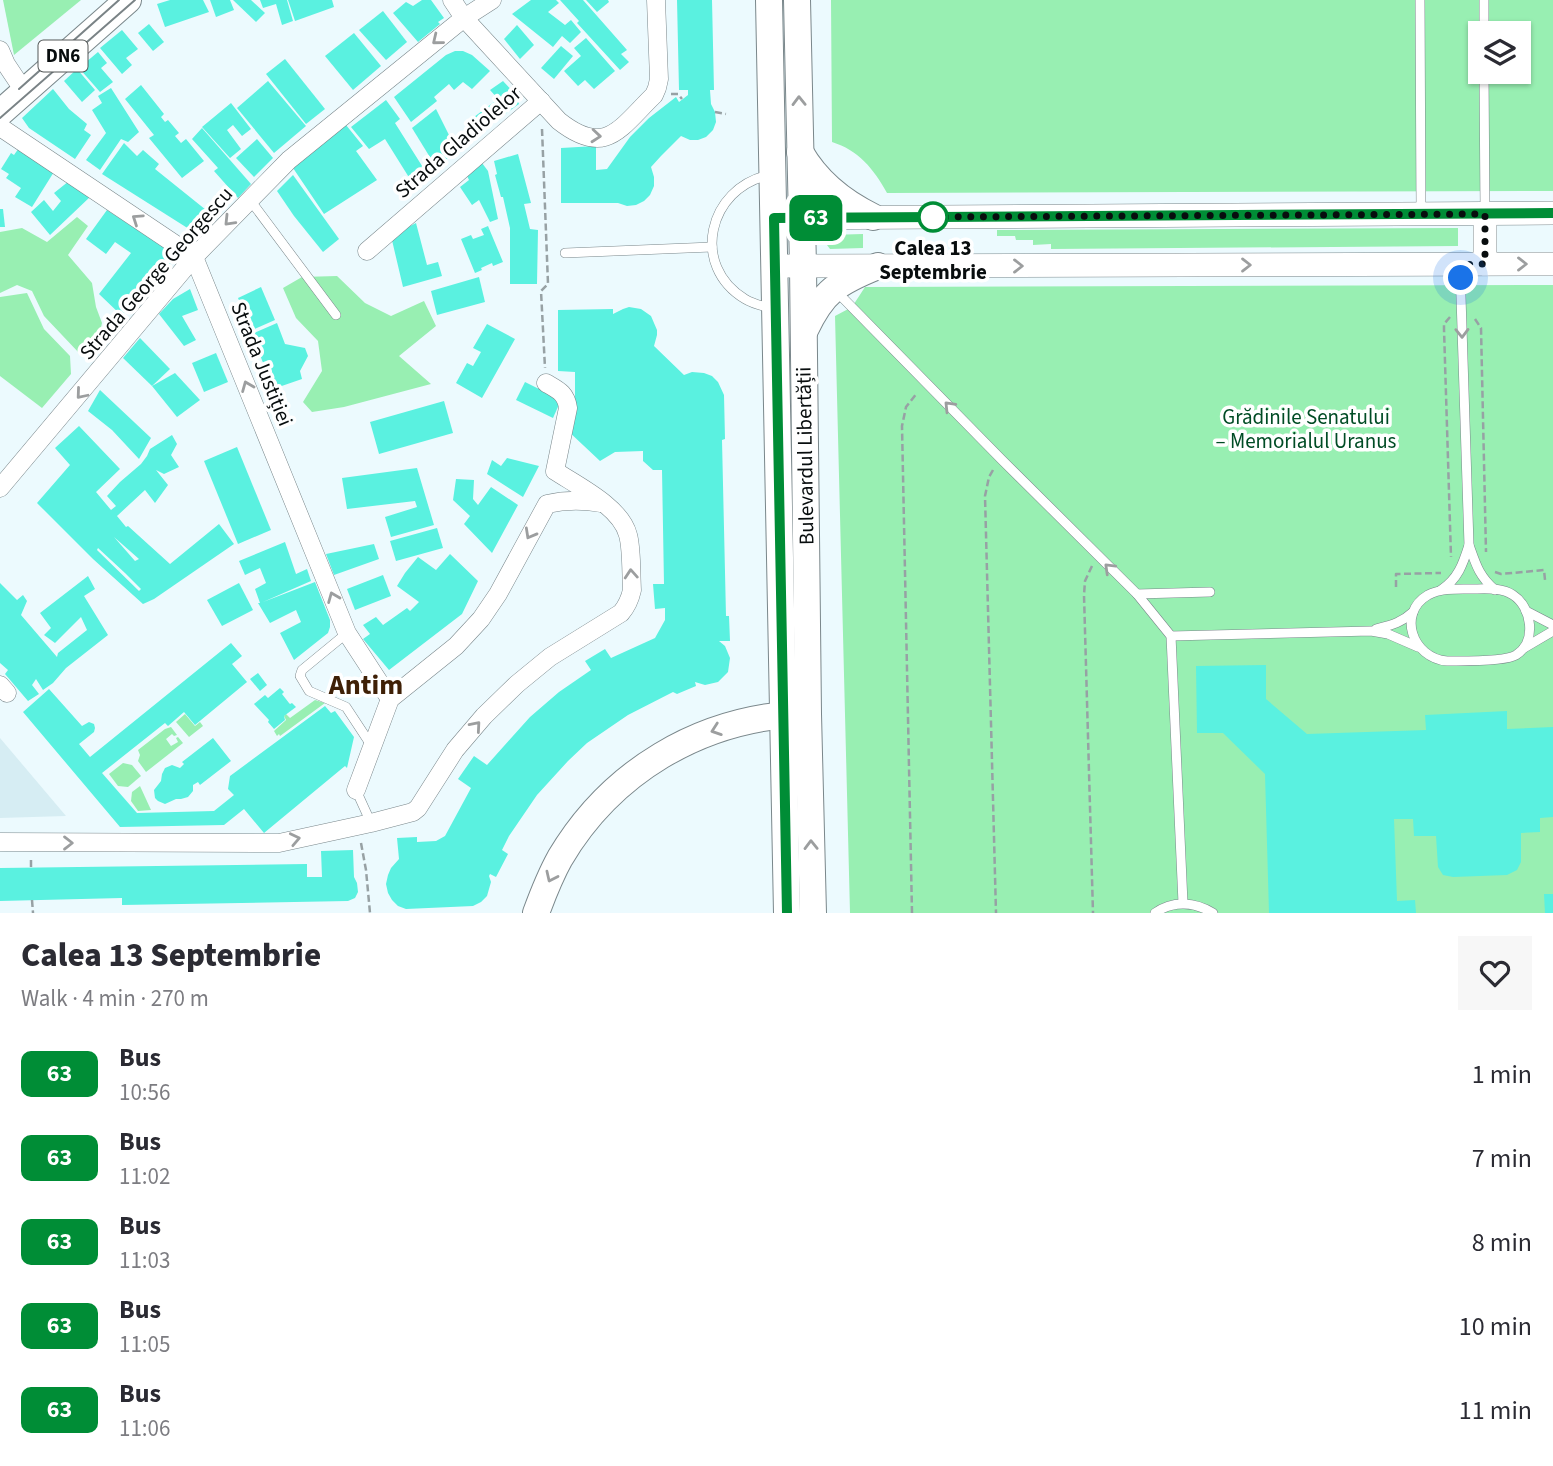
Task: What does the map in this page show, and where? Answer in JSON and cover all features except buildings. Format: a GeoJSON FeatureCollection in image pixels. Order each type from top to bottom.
{"type":"FeatureCollection","features":[{"type":"Feature","properties":{"kind":"main road","name":"DN6"},"geometry":{"type":"LineString","coordinates":[[0,113],[128,0]]}},
{"type":"Feature","properties":{"kind":"main road","name":"Bulevardul Libertății"},"geometry":{"type":"LineString","coordinates":[[769,0],[776,309],[795,714],[813,913]]}},
{"type":"Feature","properties":{"kind":"main road","name":"Bulevardul Libertății"},"geometry":{"type":"LineString","coordinates":[[787,913],[795,714],[804,332],[797,0]]}},
{"type":"Feature","properties":{"kind":"main road"},"geometry":{"type":"LineString","coordinates":[[800,152],[832,192],[873,217]]}},
{"type":"Feature","properties":{"kind":"main road"},"geometry":{"type":"LineString","coordinates":[[774,218],[1553,213]]}},
{"type":"Feature","properties":{"kind":"main road"},"geometry":{"type":"LineString","coordinates":[[1485,214],[1485,264]]}},
{"type":"Feature","properties":{"kind":"main road"},"geometry":{"type":"LineString","coordinates":[[775,267],[1553,264]]}},
{"type":"Feature","properties":{"kind":"main road"},"geometry":{"type":"LineString","coordinates":[[804,332],[818,305],[833,289],[849,278],[878,266]]}},
{"type":"Feature","properties":{"kind":"main road"},"geometry":{"type":"LineString","coordinates":[[536,913],[554,870],[581,827],[601,803],[638,771],[676,746],[718,729],[747,720],[795,714]]}},
{"type":"Feature","properties":{"kind":"street","name":"Strada Gladiolelor"},"geometry":{"type":"LineString","coordinates":[[367,251],[541,101],[464,18],[452,0]]}},
{"type":"Feature","properties":{"kind":"street","name":"Strada George Georgescu"},"geometry":{"type":"LineString","coordinates":[[0,488],[194,257],[289,160],[464,18],[492,0]]}},
{"type":"Feature","properties":{"kind":"street"},"geometry":{"type":"LineString","coordinates":[[541,101],[565,125],[590,138],[606,138],[615,133],[657,88],[659,79],[656,0]]}},
{"type":"Feature","properties":{"kind":"street"},"geometry":{"type":"LineString","coordinates":[[0,50],[24,92]]}},
{"type":"Feature","properties":{"kind":"street"},"geometry":{"type":"LineString","coordinates":[[0,127],[194,257]]}},
{"type":"Feature","properties":{"kind":"street","name":"Strada Justiției"},"geometry":{"type":"LineString","coordinates":[[194,257],[347,633],[390,699]]}},
{"type":"Feature","properties":{"kind":"street"},"geometry":{"type":"LineString","coordinates":[[356,790],[390,699],[456,646],[481,619],[498,594],[547,504],[568,408],[563,392],[546,383]]}},
{"type":"Feature","properties":{"kind":"street"},"geometry":{"type":"LineString","coordinates":[[0,842],[279,843],[413,812],[455,750],[508,692],[550,657],[625,608],[632,590],[629,536],[621,518],[605,504],[555,471]]}},
{"type":"Feature","properties":{"kind":"street"},"geometry":{"type":"LineString","coordinates":[[547,504],[587,501],[605,504]]}},
{"type":"Feature","properties":{"kind":"lane"},"geometry":{"type":"LineString","coordinates":[[1420,0],[1420,215]]}},
{"type":"Feature","properties":{"kind":"lane"},"geometry":{"type":"LineString","coordinates":[[1484,0],[1484,21]]}},
{"type":"Feature","properties":{"kind":"lane"},"geometry":{"type":"LineString","coordinates":[[1484,84],[1485,214]]}},
{"type":"Feature","properties":{"kind":"lane"},"geometry":{"type":"LineString","coordinates":[[772,174],[746,183],[724,203],[712,233],[712,247],[715,263],[730,288],[753,304],[776,309]]}},
{"type":"Feature","properties":{"kind":"lane"},"geometry":{"type":"LineString","coordinates":[[250,200],[336,315]]}},
{"type":"Feature","properties":{"kind":"lane"},"geometry":{"type":"LineString","coordinates":[[565,253],[712,247]]}},
{"type":"Feature","properties":{"kind":"lane"},"geometry":{"type":"LineString","coordinates":[[1460,265],[1469,545],[1481,576],[1496,590]]}},
{"type":"Feature","properties":{"kind":"lane"},"geometry":{"type":"LineString","coordinates":[[833,289],[1137,594],[1171,636],[1183,903]]}},
{"type":"Feature","properties":{"kind":"lane"},"geometry":{"type":"LineString","coordinates":[[1441,591],[1450,584],[1462,567],[1469,545]]}},
{"type":"Feature","properties":{"kind":"lane"},"geometry":{"type":"LineString","coordinates":[[1419,648],[1412,628],[1412,618],[1419,602],[1425,597],[1441,591],[1496,590],[1512,594],[1526,611],[1529,628],[1524,648]]}},
{"type":"Feature","properties":{"kind":"lane"},"geometry":{"type":"LineString","coordinates":[[1137,594],[1210,592]]}},
{"type":"Feature","properties":{"kind":"lane"},"geometry":{"type":"LineString","coordinates":[[1371,631],[1405,620],[1415,610]]}},
{"type":"Feature","properties":{"kind":"lane"},"geometry":{"type":"LineString","coordinates":[[1526,611],[1553,625]]}},
{"type":"Feature","properties":{"kind":"lane"},"geometry":{"type":"LineString","coordinates":[[1171,636],[1371,631],[1408,641],[1433,658],[1445,661],[1505,659],[1553,631]]}},
{"type":"Feature","properties":{"kind":"lane"},"geometry":{"type":"LineString","coordinates":[[347,633],[302,670],[300,677],[309,691],[346,707],[372,747]]}},
{"type":"Feature","properties":{"kind":"lane"},"geometry":{"type":"LineString","coordinates":[[356,790],[365,824]]}},
{"type":"Feature","properties":{"kind":"lane"},"geometry":{"type":"LineString","coordinates":[[1155,913],[1164,907],[1183,903],[1203,907],[1213,913]]}},
{"type":"Feature","properties":{"kind":"path"},"geometry":{"type":"LineString","coordinates":[[541,101],[548,284],[541,291],[546,383]]}},
{"type":"Feature","properties":{"kind":"path"},"geometry":{"type":"LineString","coordinates":[[715,111],[726,114]]}},
{"type":"Feature","properties":{"kind":"path"},"geometry":{"type":"LineString","coordinates":[[1450,564],[1444,324],[1453,314]]}},
{"type":"Feature","properties":{"kind":"path"},"geometry":{"type":"LineString","coordinates":[[1471,315],[1481,328],[1486,557]]}},
{"type":"Feature","properties":{"kind":"path"},"geometry":{"type":"LineString","coordinates":[[912,913],[902,426],[905,407],[927,384]]}},
{"type":"Feature","properties":{"kind":"path"},"geometry":{"type":"LineString","coordinates":[[1447,437],[1456,437]]}},
{"type":"Feature","properties":{"kind":"path"},"geometry":{"type":"LineString","coordinates":[[996,913],[985,496],[989,477],[1002,460]]}},
{"type":"Feature","properties":{"kind":"path"},"geometry":{"type":"LineString","coordinates":[[1449,509],[1458,509]]}},
{"type":"Feature","properties":{"kind":"path"},"geometry":{"type":"LineString","coordinates":[[1093,913],[1084,595],[1090,568],[1099,558]]}},
{"type":"Feature","properties":{"kind":"path"},"geometry":{"type":"LineString","coordinates":[[1489,568],[1501,574],[1544,570],[1545,580]]}},
{"type":"Feature","properties":{"kind":"path"},"geometry":{"type":"LineString","coordinates":[[1396,587],[1396,575],[1443,572]]}},
{"type":"Feature","properties":{"kind":"path"},"geometry":{"type":"LineString","coordinates":[[365,824],[370,913]]}},
{"type":"Feature","properties":{"kind":"path"},"geometry":{"type":"LineString","coordinates":[[32,900],[33,913]]}},
{"type":"Feature","properties":{"kind":"shaded area"},"geometry":{"type":"Polygon","coordinates":[[[0,738],[66,816],[0,818],[0,738]]]}},
{"type":"Feature","properties":{"kind":"green space"},"geometry":{"type":"Polygon","coordinates":[[[3,0],[81,0],[14,55],[3,0]]]}},
{"type":"Feature","properties":{"kind":"green space"},"geometry":{"type":"Polygon","coordinates":[[[831,0],[1553,0],[1553,191],[887,193],[864,162],[832,142],[831,0]]]}},
{"type":"Feature","properties":{"kind":"green space"},"geometry":{"type":"Polygon","coordinates":[[[77,217],[88,226],[68,255],[92,283],[102,323],[97,345],[80,354],[44,316],[32,291],[17,285],[0,293],[0,232],[22,228],[47,242],[77,217]]]}},
{"type":"Feature","properties":{"kind":"green space"},"geometry":{"type":"Polygon","coordinates":[[[1458,228],[1458,246],[1051,249],[1051,244],[1033,245],[1033,240],[997,236],[997,230],[1458,228]]]}},
{"type":"Feature","properties":{"kind":"green space"},"geometry":{"type":"Polygon","coordinates":[[[863,234],[863,248],[830,249],[827,245],[826,237],[829,235],[863,234]]]}},
{"type":"Feature","properties":{"kind":"green space"},"geometry":{"type":"Polygon","coordinates":[[[337,276],[365,303],[391,316],[424,301],[436,326],[399,356],[431,384],[344,407],[312,412],[303,402],[322,371],[318,341],[296,318],[283,288],[302,277],[337,276]]]}},
{"type":"Feature","properties":{"kind":"green space","name":"Grădinile Senatului – Memorialul Uranus"},"geometry":{"type":"Polygon","coordinates":[[[1553,285],[1553,913],[850,913],[835,316],[852,307],[865,287],[1553,285]]]}},
{"type":"Feature","properties":{"kind":"green space"},"geometry":{"type":"Polygon","coordinates":[[[27,293],[44,329],[70,356],[71,374],[42,408],[0,376],[0,297],[27,293]]]}},
{"type":"Feature","properties":{"kind":"green space"},"geometry":{"type":"Polygon","coordinates":[[[315,700],[325,703],[277,736],[274,731],[286,720],[286,714],[290,718],[315,700]]]}},
{"type":"Feature","properties":{"kind":"green space"},"geometry":{"type":"Polygon","coordinates":[[[185,714],[195,726],[200,722],[203,726],[189,737],[176,722],[185,714]]]}},
{"type":"Feature","properties":{"kind":"green space"},"geometry":{"type":"Polygon","coordinates":[[[171,727],[177,735],[172,734],[166,739],[171,746],[178,742],[178,737],[183,743],[146,772],[138,761],[138,750],[171,727]]]}},
{"type":"Feature","properties":{"kind":"green space"},"geometry":{"type":"Polygon","coordinates":[[[123,763],[132,765],[141,776],[128,787],[118,786],[109,774],[123,763]]]}},
{"type":"Feature","properties":{"kind":"green space"},"geometry":{"type":"Polygon","coordinates":[[[140,786],[151,810],[138,811],[131,801],[132,792],[140,786]]]}},
{"type":"Feature","properties":{"kind":"tram line"},"geometry":{"type":"LineString","coordinates":[[19,89],[119,0]]}},
{"type":"Feature","properties":{"kind":"tram line"},"geometry":{"type":"LineString","coordinates":[[0,118],[135,0]]}},
{"type":"Feature","properties":{"kind":"bus line","name":"63"},"geometry":{"type":"LineString","coordinates":[[787,913],[774,218],[1553,213]]}},
{"type":"Feature","properties":{"kind":"place","name":"Calea 13 Septembrie"},"geometry":{"type":"Point","coordinates":[933,217]}},
{"type":"Feature","properties":{"kind":"district","name":"Antim"},"geometry":{"type":"Point","coordinates":[366,685]}},
{"type":"Feature","properties":{"kind":"route"},"geometry":{"type":"LineString","coordinates":[[933,217],[1485,214],[1485,264],[1460,265],[1461,278]]}}]}
